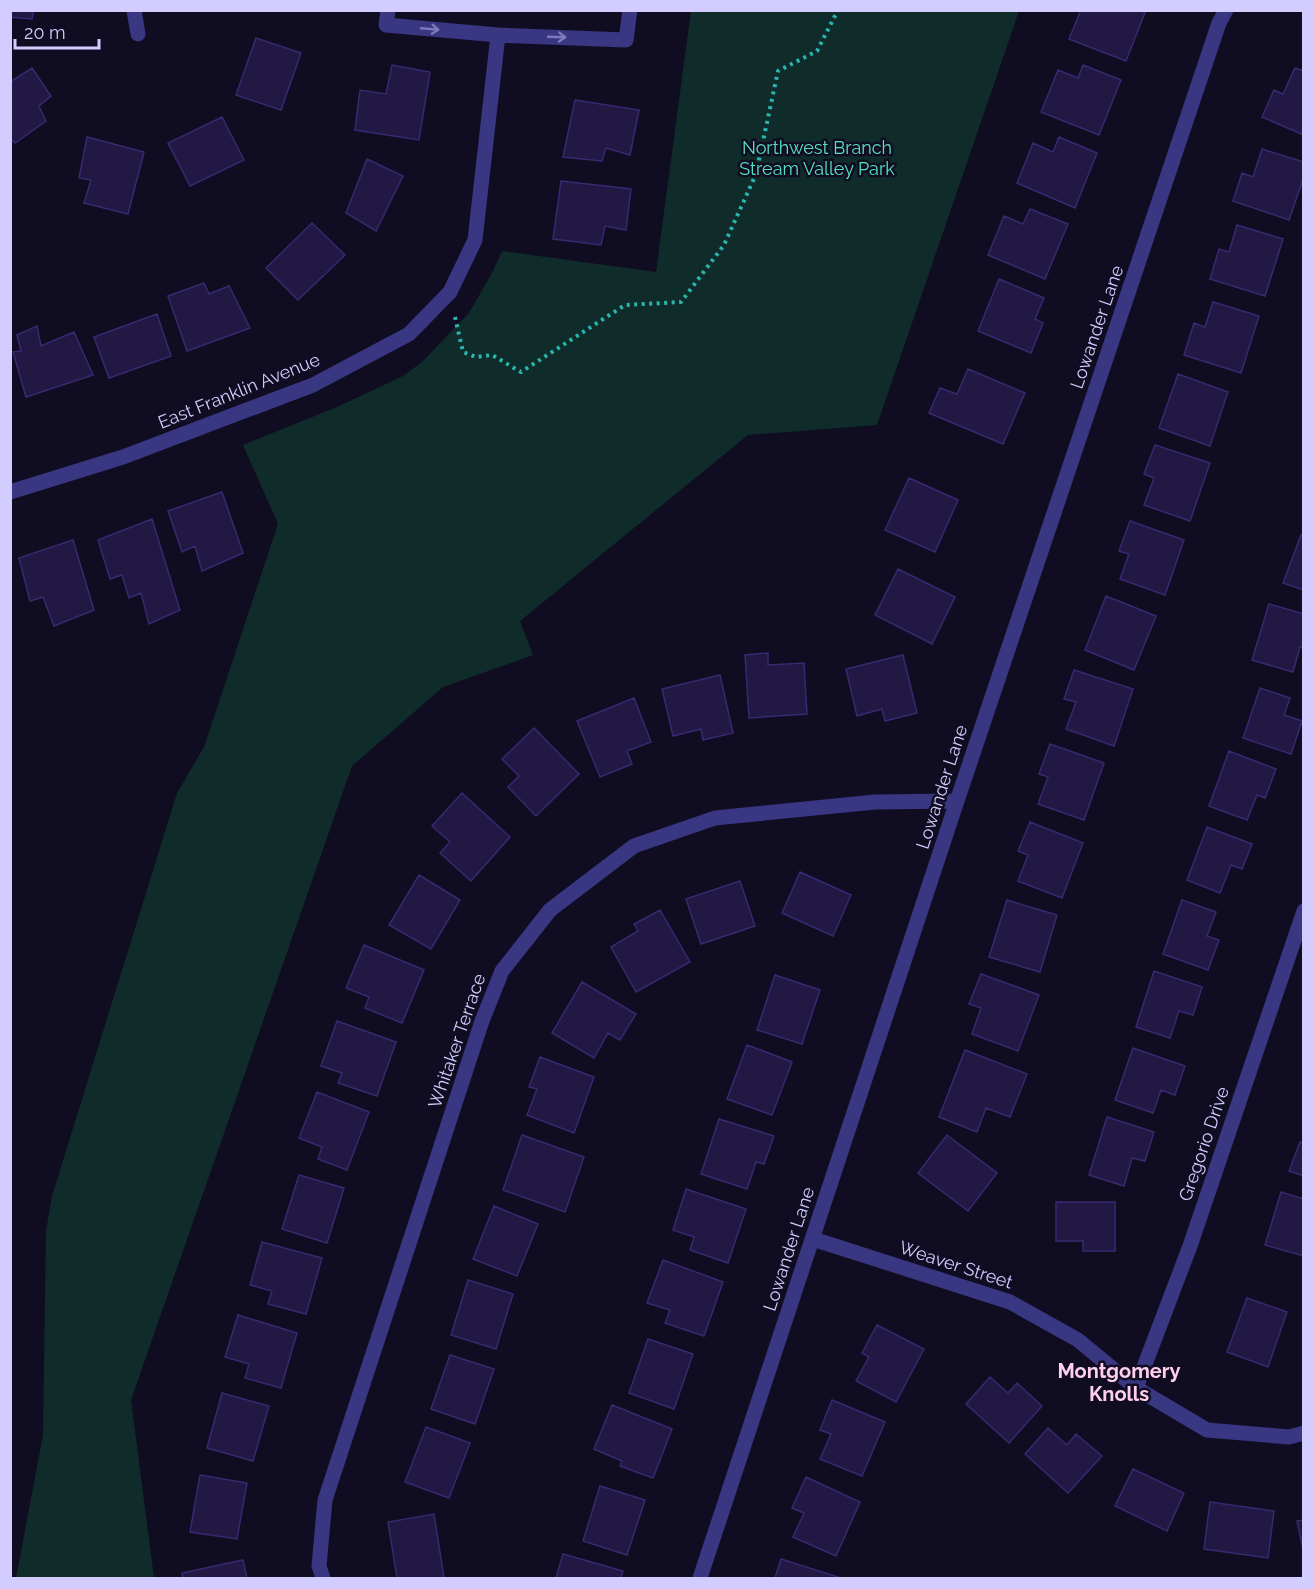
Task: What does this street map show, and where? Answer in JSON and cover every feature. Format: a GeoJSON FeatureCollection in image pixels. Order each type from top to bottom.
{"type":"FeatureCollection","features":[{"type":"Feature","properties":{"kind":"street"},"geometry":{"type":"LineString","coordinates":[[134,10],[138,34]]}},
{"type":"Feature","properties":{"kind":"street"},"geometry":{"type":"LineString","coordinates":[[387,10],[386,25],[498,35],[626,40],[630,10]]}},
{"type":"Feature","properties":{"kind":"street","name":"Lowander Lane"},"geometry":{"type":"LineString","coordinates":[[700,1578],[957,801],[1219,23],[1226,10]]}},
{"type":"Feature","properties":{"kind":"street","name":"East Franklin Avenue"},"geometry":{"type":"LineString","coordinates":[[10,492],[123,458],[313,385],[410,334],[450,292],[475,240],[498,35]]}},
{"type":"Feature","properties":{"kind":"street","name":"Whitaker Terrace"},"geometry":{"type":"LineString","coordinates":[[322,1578],[319,1566],[325,1500],[482,1021],[502,971],[550,910],[634,846],[715,818],[875,802],[957,801]]}},
{"type":"Feature","properties":{"kind":"street","name":"Gregorio Drive"},"geometry":{"type":"LineString","coordinates":[[1136,1388],[1190,1246],[1304,911]]}},
{"type":"Feature","properties":{"kind":"street","name":"Weaver Street"},"geometry":{"type":"LineString","coordinates":[[813,1239],[1010,1302],[1078,1341],[1136,1388],[1207,1430],[1289,1437],[1304,1433]]}},
{"type":"Feature","properties":{"kind":"path"},"geometry":{"type":"LineString","coordinates":[[454,310],[463,352],[476,357],[492,355],[521,372],[625,305],[681,302],[724,245],[756,174],[778,71],[817,51],[838,10]]}},
{"type":"Feature","properties":{"kind":"green space","name":"Northwest Branch Stream Valley Park"},"geometry":{"type":"Polygon","coordinates":[[[691,11],[1019,11],[877,425],[748,435],[520,621],[533,655],[443,687],[352,766],[131,1400],[154,1578],[16,1578],[43,1435],[46,1231],[52,1196],[177,793],[204,747],[278,524],[243,445],[337,407],[403,376],[422,362],[469,313],[502,251],[656,272],[691,11]]]}},
{"type":"Feature","properties":{"kind":"building"},"geometry":{"type":"Polygon","coordinates":[[[10,10],[34,10],[32,19],[10,17],[10,10]]]}},
{"type":"Feature","properties":{"kind":"building"},"geometry":{"type":"Polygon","coordinates":[[[1081,10],[1146,10],[1126,61],[1069,39],[1081,10]]]}},
{"type":"Feature","properties":{"kind":"building"},"geometry":{"type":"Polygon","coordinates":[[[256,38],[301,53],[281,110],[236,95],[256,38]]]}},
{"type":"Feature","properties":{"kind":"building"},"geometry":{"type":"Polygon","coordinates":[[[392,65],[430,72],[419,140],[355,130],[360,90],[386,94],[392,65]]]}},
{"type":"Feature","properties":{"kind":"building"},"geometry":{"type":"Polygon","coordinates":[[[1083,65],[1121,80],[1099,135],[1041,112],[1058,70],[1078,78],[1083,65]]]}},
{"type":"Feature","properties":{"kind":"building"},"geometry":{"type":"Polygon","coordinates":[[[32,68],[51,96],[39,106],[46,121],[15,143],[10,138],[10,82],[32,68]]]}},
{"type":"Feature","properties":{"kind":"building"},"geometry":{"type":"Polygon","coordinates":[[[1295,68],[1304,71],[1304,135],[1262,117],[1274,90],[1283,94],[1295,68]]]}},
{"type":"Feature","properties":{"kind":"building"},"geometry":{"type":"Polygon","coordinates":[[[575,100],[639,110],[630,155],[606,148],[602,161],[563,157],[575,100]]]}},
{"type":"Feature","properties":{"kind":"building"},"geometry":{"type":"Polygon","coordinates":[[[222,117],[244,160],[190,186],[168,143],[222,117]]]}},
{"type":"Feature","properties":{"kind":"building"},"geometry":{"type":"Polygon","coordinates":[[[87,137],[144,152],[128,214],[84,203],[91,180],[79,178],[87,137]]]}},
{"type":"Feature","properties":{"kind":"building"},"geometry":{"type":"Polygon","coordinates":[[[1059,137],[1097,153],[1075,208],[1017,183],[1033,143],[1053,152],[1059,137]]]}},
{"type":"Feature","properties":{"kind":"building"},"geometry":{"type":"Polygon","coordinates":[[[1262,149],[1304,162],[1304,176],[1289,220],[1233,201],[1242,173],[1253,177],[1262,149]]]}},
{"type":"Feature","properties":{"kind":"building"},"geometry":{"type":"Polygon","coordinates":[[[367,159],[403,176],[376,231],[346,213],[367,159]]]}},
{"type":"Feature","properties":{"kind":"building"},"geometry":{"type":"Polygon","coordinates":[[[561,181],[631,189],[626,230],[605,226],[601,245],[553,239],[561,181]]]}},
{"type":"Feature","properties":{"kind":"building"},"geometry":{"type":"Polygon","coordinates":[[[1030,209],[1068,224],[1045,279],[988,255],[1004,216],[1023,224],[1030,209]]]}},
{"type":"Feature","properties":{"kind":"building"},"geometry":{"type":"Polygon","coordinates":[[[312,223],[345,255],[298,300],[266,268],[312,223]]]}},
{"type":"Feature","properties":{"kind":"building"},"geometry":{"type":"Polygon","coordinates":[[[1237,225],[1283,239],[1265,296],[1210,279],[1219,249],[1229,252],[1237,225]]]}},
{"type":"Feature","properties":{"kind":"building"},"geometry":{"type":"Polygon","coordinates":[[[999,279],[1044,298],[1035,319],[1043,323],[1031,353],[978,331],[999,279]]]}},
{"type":"Feature","properties":{"kind":"building"},"geometry":{"type":"Polygon","coordinates":[[[204,283],[209,294],[229,286],[250,328],[187,351],[168,296],[204,283]]]}},
{"type":"Feature","properties":{"kind":"building"},"geometry":{"type":"Polygon","coordinates":[[[1213,302],[1259,316],[1241,373],[1184,355],[1194,323],[1205,327],[1213,302]]]}},
{"type":"Feature","properties":{"kind":"building"},"geometry":{"type":"Polygon","coordinates":[[[157,314],[171,356],[109,378],[94,337],[157,314]]]}},
{"type":"Feature","properties":{"kind":"building"},"geometry":{"type":"Polygon","coordinates":[[[37,326],[41,346],[74,332],[93,375],[26,397],[13,352],[21,351],[17,335],[37,326]]]}},
{"type":"Feature","properties":{"kind":"building"},"geometry":{"type":"Polygon","coordinates":[[[968,369],[1025,393],[1003,444],[929,413],[940,388],[957,394],[968,369]]]}},
{"type":"Feature","properties":{"kind":"building"},"geometry":{"type":"Polygon","coordinates":[[[1178,374],[1228,392],[1210,446],[1159,428],[1178,374]]]}},
{"type":"Feature","properties":{"kind":"building"},"geometry":{"type":"Polygon","coordinates":[[[1155,445],[1210,463],[1190,521],[1144,505],[1154,478],[1144,474],[1155,445]]]}},
{"type":"Feature","properties":{"kind":"building"},"geometry":{"type":"Polygon","coordinates":[[[909,478],[958,500],[935,552],[885,530],[909,478]]]}},
{"type":"Feature","properties":{"kind":"building"},"geometry":{"type":"Polygon","coordinates":[[[222,492],[243,553],[202,571],[195,546],[182,552],[168,511],[222,492]]]}},
{"type":"Feature","properties":{"kind":"building"},"geometry":{"type":"Polygon","coordinates":[[[152,519],[180,610],[149,624],[141,593],[129,598],[122,575],[110,579],[98,540],[152,519]]]}},
{"type":"Feature","properties":{"kind":"building"},"geometry":{"type":"Polygon","coordinates":[[[1130,521],[1184,540],[1165,595],[1120,579],[1129,554],[1119,551],[1130,521]]]}},
{"type":"Feature","properties":{"kind":"building"},"geometry":{"type":"Polygon","coordinates":[[[1301,535],[1304,536],[1304,590],[1283,583],[1301,535]]]}},
{"type":"Feature","properties":{"kind":"building"},"geometry":{"type":"Polygon","coordinates":[[[73,540],[94,610],[54,626],[43,597],[30,601],[19,558],[73,540]]]}},
{"type":"Feature","properties":{"kind":"building"},"geometry":{"type":"Polygon","coordinates":[[[898,569],[955,597],[932,644],[875,615],[898,569]]]}},
{"type":"Feature","properties":{"kind":"building"},"geometry":{"type":"Polygon","coordinates":[[[1106,596],[1156,616],[1134,670],[1085,650],[1106,596]]]}},
{"type":"Feature","properties":{"kind":"building"},"geometry":{"type":"Polygon","coordinates":[[[1269,604],[1304,614],[1304,648],[1300,647],[1293,672],[1252,660],[1269,604]]]}},
{"type":"Feature","properties":{"kind":"building"},"geometry":{"type":"Polygon","coordinates":[[[768,653],[768,665],[804,663],[807,714],[749,718],[745,655],[768,653]]]}},
{"type":"Feature","properties":{"kind":"building"},"geometry":{"type":"Polygon","coordinates":[[[903,655],[917,713],[885,721],[882,709],[857,716],[846,669],[903,655]]]}},
{"type":"Feature","properties":{"kind":"building"},"geometry":{"type":"Polygon","coordinates":[[[1074,670],[1133,689],[1114,746],[1066,729],[1076,702],[1064,699],[1074,670]]]}},
{"type":"Feature","properties":{"kind":"building"},"geometry":{"type":"Polygon","coordinates":[[[720,675],[733,733],[703,740],[701,729],[673,736],[662,689],[720,675]]]}},
{"type":"Feature","properties":{"kind":"building"},"geometry":{"type":"Polygon","coordinates":[[[1260,688],[1290,698],[1284,715],[1302,721],[1291,754],[1243,738],[1260,688]]]}},
{"type":"Feature","properties":{"kind":"building"},"geometry":{"type":"Polygon","coordinates":[[[634,698],[651,742],[627,751],[632,764],[600,777],[577,721],[634,698]]]}},
{"type":"Feature","properties":{"kind":"building"},"geometry":{"type":"Polygon","coordinates":[[[534,728],[579,774],[536,816],[508,787],[519,776],[502,759],[534,728]]]}},
{"type":"Feature","properties":{"kind":"building"},"geometry":{"type":"Polygon","coordinates":[[[1050,744],[1104,763],[1084,820],[1038,804],[1048,777],[1039,774],[1050,744]]]}},
{"type":"Feature","properties":{"kind":"building"},"geometry":{"type":"Polygon","coordinates":[[[1229,751],[1276,769],[1265,798],[1257,795],[1247,820],[1209,806],[1229,751]]]}},
{"type":"Feature","properties":{"kind":"building"},"geometry":{"type":"Polygon","coordinates":[[[462,793],[510,837],[471,881],[440,853],[450,842],[432,826],[462,793]]]}},
{"type":"Feature","properties":{"kind":"building"},"geometry":{"type":"Polygon","coordinates":[[[1030,822],[1083,843],[1062,898],[1018,881],[1028,855],[1018,851],[1030,822]]]}},
{"type":"Feature","properties":{"kind":"building"},"geometry":{"type":"Polygon","coordinates":[[[1207,827],[1252,844],[1242,869],[1231,865],[1220,893],[1187,880],[1207,827]]]}},
{"type":"Feature","properties":{"kind":"building"},"geometry":{"type":"Polygon","coordinates":[[[800,872],[851,895],[833,936],[782,913],[800,872]]]}},
{"type":"Feature","properties":{"kind":"building"},"geometry":{"type":"Polygon","coordinates":[[[419,875],[460,900],[431,949],[389,925],[419,875]]]}},
{"type":"Feature","properties":{"kind":"building"},"geometry":{"type":"Polygon","coordinates":[[[740,881],[755,926],[701,944],[686,899],[740,881]]]}},
{"type":"Feature","properties":{"kind":"building"},"geometry":{"type":"Polygon","coordinates":[[[1007,900],[1057,915],[1040,972],[989,957],[1007,900]]]}},
{"type":"Feature","properties":{"kind":"building"},"geometry":{"type":"Polygon","coordinates":[[[1182,900],[1216,912],[1207,936],[1219,940],[1208,970],[1163,954],[1182,900]]]}},
{"type":"Feature","properties":{"kind":"building"},"geometry":{"type":"Polygon","coordinates":[[[660,910],[690,962],[636,992],[611,947],[638,931],[634,924],[660,910]]]}},
{"type":"Feature","properties":{"kind":"building"},"geometry":{"type":"Polygon","coordinates":[[[364,945],[424,970],[402,1023],[365,1008],[369,997],[346,988],[364,945]]]}},
{"type":"Feature","properties":{"kind":"building"},"geometry":{"type":"Polygon","coordinates":[[[1154,971],[1202,987],[1193,1015],[1179,1011],[1170,1038],[1136,1027],[1154,971]]]}},
{"type":"Feature","properties":{"kind":"building"},"geometry":{"type":"Polygon","coordinates":[[[981,974],[1039,995],[1018,1051],[972,1034],[981,1008],[969,1004],[981,974]]]}},
{"type":"Feature","properties":{"kind":"building"},"geometry":{"type":"Polygon","coordinates":[[[775,975],[820,990],[802,1044],[757,1030],[775,975]]]}},
{"type":"Feature","properties":{"kind":"building"},"geometry":{"type":"Polygon","coordinates":[[[582,982],[636,1014],[620,1040],[608,1033],[594,1058],[552,1033],[582,982]]]}},
{"type":"Feature","properties":{"kind":"building"},"geometry":{"type":"Polygon","coordinates":[[[337,1021],[396,1042],[377,1096],[338,1083],[342,1073],[321,1066],[337,1021]]]}},
{"type":"Feature","properties":{"kind":"building"},"geometry":{"type":"Polygon","coordinates":[[[747,1045],[792,1062],[772,1115],[727,1099],[747,1045]]]}},
{"type":"Feature","properties":{"kind":"building"},"geometry":{"type":"Polygon","coordinates":[[[1133,1048],[1185,1066],[1175,1095],[1161,1090],[1153,1113],[1115,1100],[1133,1048]]]}},
{"type":"Feature","properties":{"kind":"building"},"geometry":{"type":"Polygon","coordinates":[[[965,1050],[1027,1074],[1010,1117],[986,1108],[977,1132],[939,1117],[965,1050]]]}},
{"type":"Feature","properties":{"kind":"building"},"geometry":{"type":"Polygon","coordinates":[[[540,1057],[594,1077],[574,1133],[527,1115],[537,1089],[529,1087],[540,1057]]]}},
{"type":"Feature","properties":{"kind":"building"},"geometry":{"type":"Polygon","coordinates":[[[317,1092],[369,1112],[347,1170],[318,1159],[322,1147],[299,1138],[317,1092]]]}},
{"type":"Feature","properties":{"kind":"building"},"geometry":{"type":"Polygon","coordinates":[[[1107,1117],[1154,1132],[1145,1161],[1132,1158],[1124,1186],[1089,1175],[1107,1117]]]}},
{"type":"Feature","properties":{"kind":"building"},"geometry":{"type":"Polygon","coordinates":[[[719,1119],[774,1136],[764,1164],[756,1162],[747,1189],[701,1174],[719,1119]]]}},
{"type":"Feature","properties":{"kind":"building"},"geometry":{"type":"Polygon","coordinates":[[[522,1135],[584,1157],[565,1212],[503,1190],[522,1135]]]}},
{"type":"Feature","properties":{"kind":"building"},"geometry":{"type":"Polygon","coordinates":[[[947,1135],[997,1173],[968,1211],[918,1173],[947,1135]]]}},
{"type":"Feature","properties":{"kind":"building"},"geometry":{"type":"Polygon","coordinates":[[[1300,1142],[1304,1143],[1304,1176],[1289,1171],[1300,1142]]]}},
{"type":"Feature","properties":{"kind":"building"},"geometry":{"type":"Polygon","coordinates":[[[299,1175],[344,1188],[327,1243],[282,1229],[299,1175]]]}},
{"type":"Feature","properties":{"kind":"building"},"geometry":{"type":"Polygon","coordinates":[[[686,1189],[746,1209],[728,1263],[690,1250],[694,1237],[673,1230],[686,1189]]]}},
{"type":"Feature","properties":{"kind":"building"},"geometry":{"type":"Polygon","coordinates":[[[1281,1192],[1304,1199],[1304,1256],[1265,1245],[1281,1192]]]}},
{"type":"Feature","properties":{"kind":"building"},"geometry":{"type":"Polygon","coordinates":[[[1056,1202],[1115,1202],[1115,1251],[1083,1251],[1083,1241],[1056,1241],[1056,1202]]]}},
{"type":"Feature","properties":{"kind":"building"},"geometry":{"type":"Polygon","coordinates":[[[494,1206],[538,1224],[517,1276],[473,1259],[494,1206]]]}},
{"type":"Feature","properties":{"kind":"building"},"geometry":{"type":"Polygon","coordinates":[[[262,1242],[322,1258],[306,1314],[268,1304],[272,1291],[250,1285],[262,1242]]]}},
{"type":"Feature","properties":{"kind":"building"},"geometry":{"type":"Polygon","coordinates":[[[663,1260],[723,1282],[704,1336],[665,1323],[670,1310],[647,1303],[663,1260]]]}},
{"type":"Feature","properties":{"kind":"building"},"geometry":{"type":"Polygon","coordinates":[[[468,1280],[513,1294],[496,1349],[451,1335],[468,1280]]]}},
{"type":"Feature","properties":{"kind":"building"},"geometry":{"type":"Polygon","coordinates":[[[1247,1298],[1287,1312],[1268,1367],[1227,1352],[1247,1298]]]}},
{"type":"Feature","properties":{"kind":"building"},"geometry":{"type":"Polygon","coordinates":[[[238,1315],[297,1333],[281,1388],[245,1378],[249,1364],[225,1357],[238,1315]]]}},
{"type":"Feature","properties":{"kind":"building"},"geometry":{"type":"Polygon","coordinates":[[[877,1325],[924,1349],[896,1402],[856,1381],[869,1357],[862,1353],[877,1325]]]}},
{"type":"Feature","properties":{"kind":"building"},"geometry":{"type":"Polygon","coordinates":[[[648,1339],[693,1354],[674,1409],[629,1393],[648,1339]]]}},
{"type":"Feature","properties":{"kind":"building"},"geometry":{"type":"Polygon","coordinates":[[[450,1355],[494,1369],[475,1424],[431,1409],[450,1355]]]}},
{"type":"Feature","properties":{"kind":"building"},"geometry":{"type":"Polygon","coordinates":[[[990,1377],[1008,1393],[1017,1383],[1042,1406],[1009,1443],[966,1404],[990,1377]]]}},
{"type":"Feature","properties":{"kind":"building"},"geometry":{"type":"Polygon","coordinates":[[[222,1393],[269,1406],[253,1461],[207,1448],[222,1393]]]}},
{"type":"Feature","properties":{"kind":"building"},"geometry":{"type":"Polygon","coordinates":[[[832,1400],[885,1422],[862,1476],[820,1459],[831,1434],[820,1430],[832,1400]]]}},
{"type":"Feature","properties":{"kind":"building"},"geometry":{"type":"Polygon","coordinates":[[[612,1405],[672,1429],[653,1478],[620,1466],[622,1461],[594,1449],[612,1405]]]}},
{"type":"Feature","properties":{"kind":"building"},"geometry":{"type":"Polygon","coordinates":[[[426,1427],[470,1443],[449,1498],[405,1482],[426,1427]]]}},
{"type":"Feature","properties":{"kind":"building"},"geometry":{"type":"Polygon","coordinates":[[[1048,1428],[1067,1445],[1076,1434],[1102,1456],[1068,1493],[1025,1454],[1048,1428]]]}},
{"type":"Feature","properties":{"kind":"building"},"geometry":{"type":"Polygon","coordinates":[[[1133,1469],[1184,1493],[1167,1531],[1115,1506],[1133,1469]]]}},
{"type":"Feature","properties":{"kind":"building"},"geometry":{"type":"Polygon","coordinates":[[[200,1475],[247,1483],[237,1539],[190,1532],[200,1475]]]}},
{"type":"Feature","properties":{"kind":"building"},"geometry":{"type":"Polygon","coordinates":[[[806,1477],[860,1502],[836,1556],[793,1537],[804,1513],[792,1508],[806,1477]]]}},
{"type":"Feature","properties":{"kind":"building"},"geometry":{"type":"Polygon","coordinates":[[[600,1486],[645,1500],[627,1555],[583,1541],[600,1486]]]}},
{"type":"Feature","properties":{"kind":"building"},"geometry":{"type":"Polygon","coordinates":[[[1210,1502],[1274,1511],[1268,1558],[1204,1549],[1210,1502]]]}},
{"type":"Feature","properties":{"kind":"building"},"geometry":{"type":"Polygon","coordinates":[[[434,1514],[444,1578],[397,1578],[388,1522],[434,1514]]]}},
{"type":"Feature","properties":{"kind":"building"},"geometry":{"type":"Polygon","coordinates":[[[1304,1520],[1304,1554],[1297,1521],[1304,1520]]]}},
{"type":"Feature","properties":{"kind":"building"},"geometry":{"type":"Polygon","coordinates":[[[563,1554],[623,1571],[621,1578],[556,1578],[563,1554]]]}},
{"type":"Feature","properties":{"kind":"building"},"geometry":{"type":"Polygon","coordinates":[[[781,1559],[838,1577],[775,1578],[781,1559]]]}},
{"type":"Feature","properties":{"kind":"building"},"geometry":{"type":"Polygon","coordinates":[[[243,1560],[247,1578],[183,1578],[182,1573],[243,1560]]]}},
{"type":"Feature","properties":{"kind":"district","name":"Montgomery Knolls"},"geometry":{"type":"Point","coordinates":[1119,1382]}}]}
